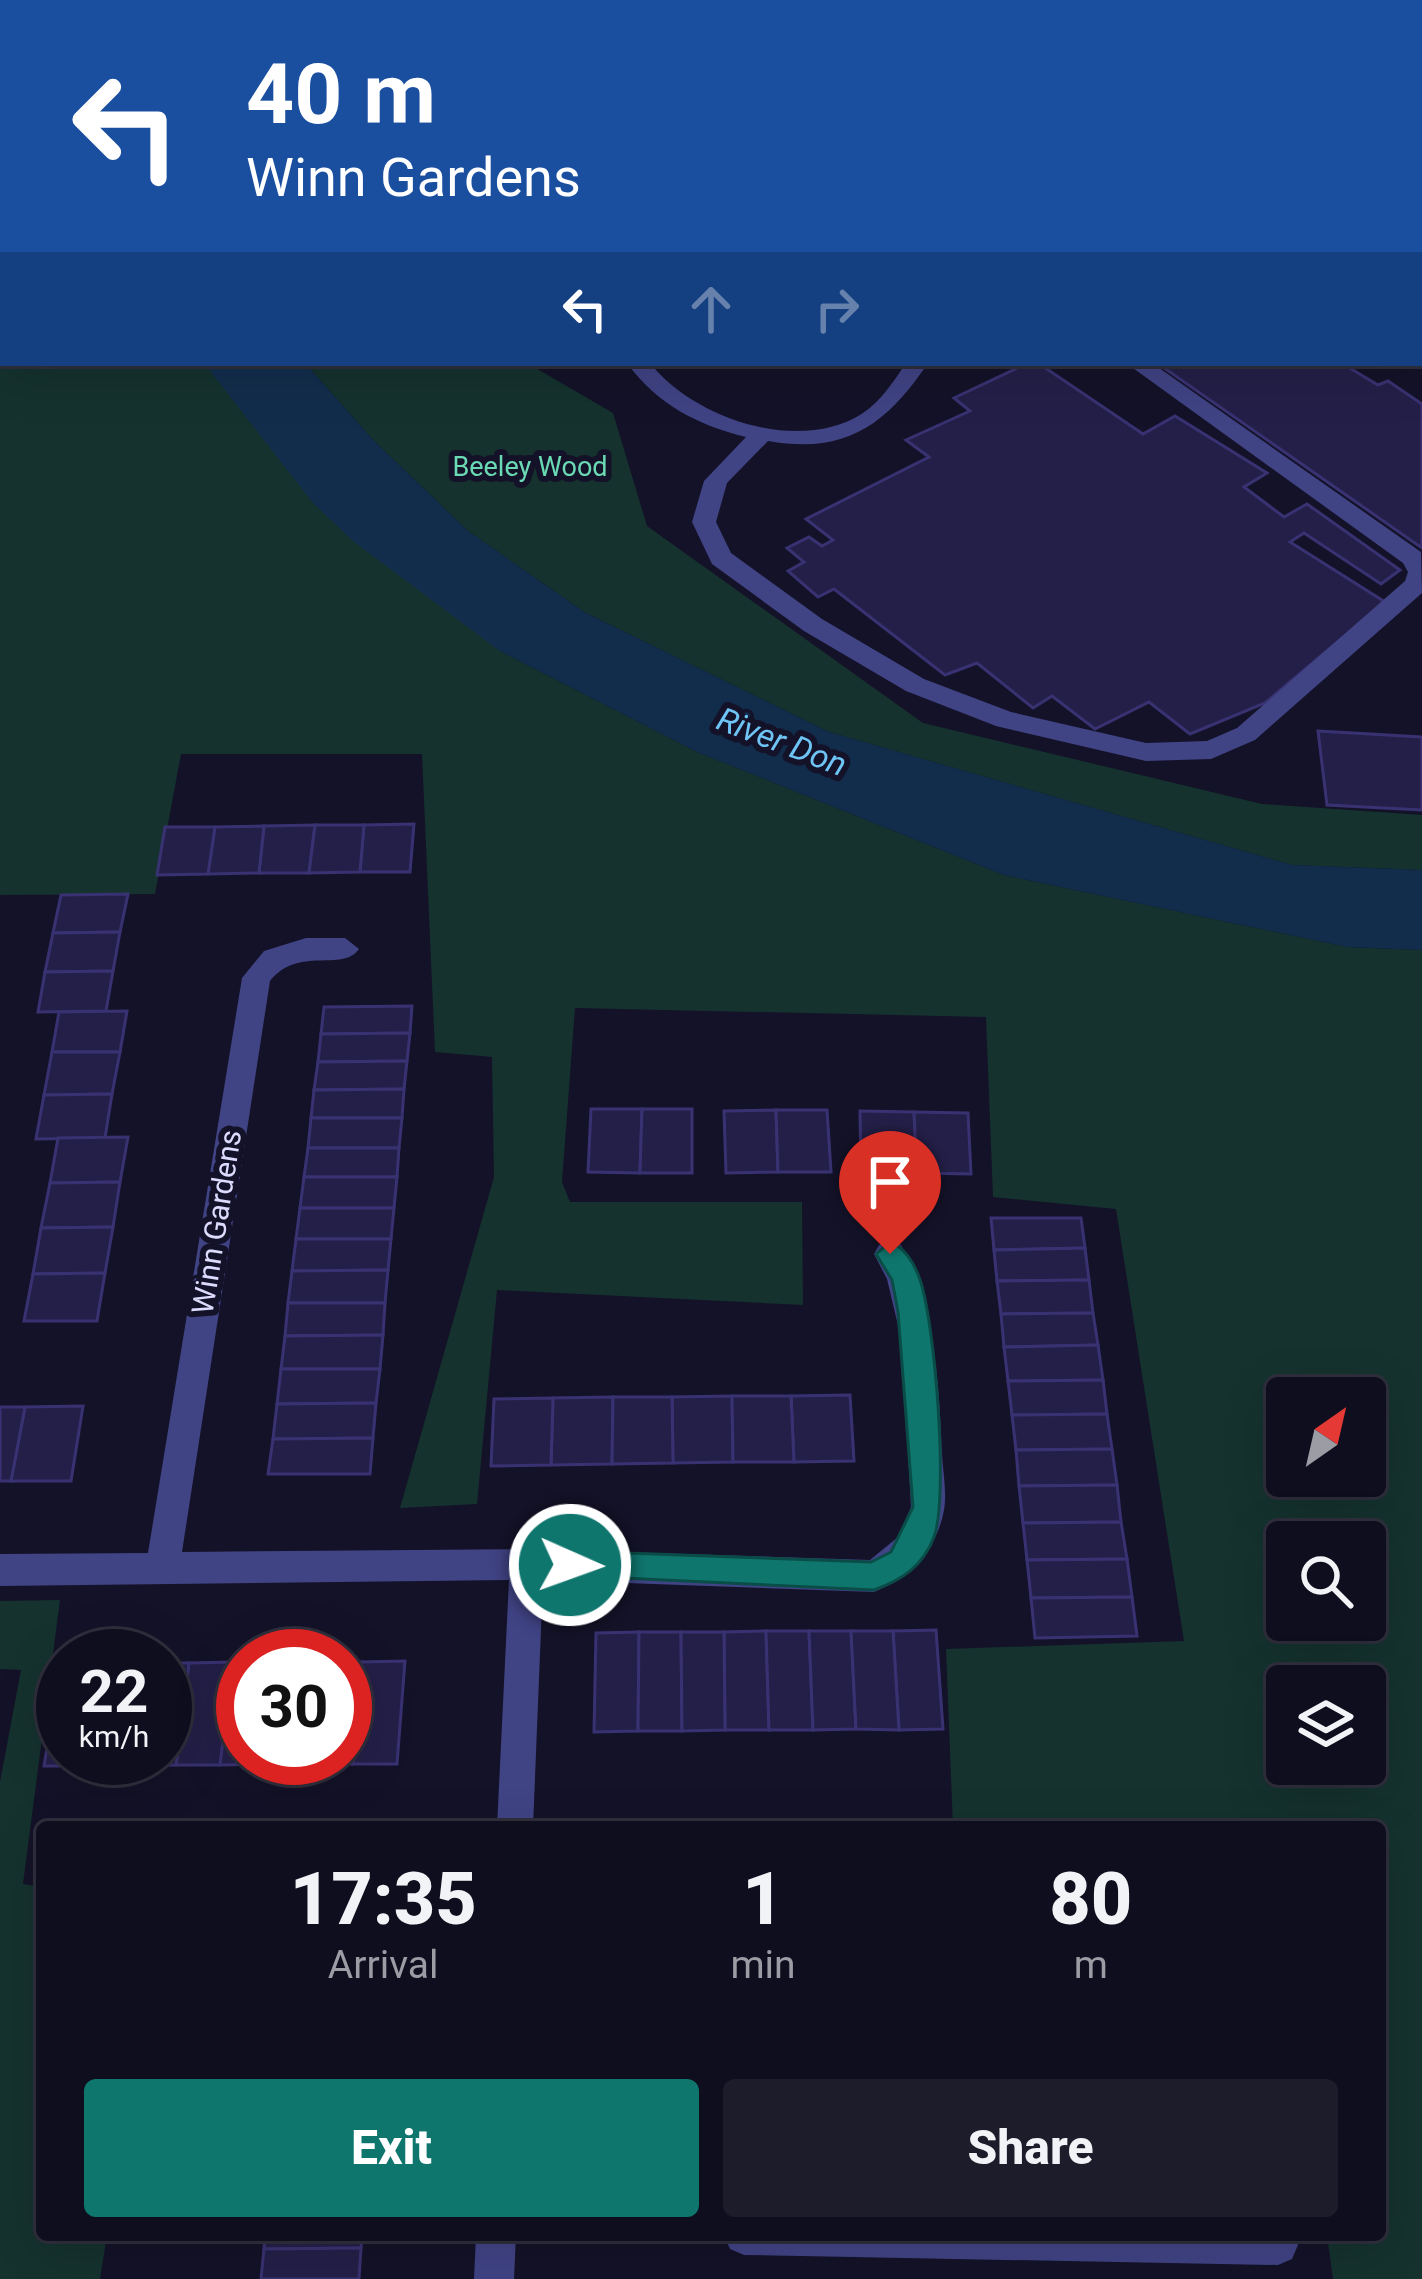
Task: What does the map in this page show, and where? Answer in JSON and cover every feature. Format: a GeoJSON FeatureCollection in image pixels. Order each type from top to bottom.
{"type":"FeatureCollection","features":[{"type":"Feature","properties":{"kind":"street"},"geometry":{"type":"LineString","coordinates":[[640,366],[645,376],[681,403],[761,435],[826,433],[857,425],[870,419],[914,366]]}},
{"type":"Feature","properties":{"kind":"street"},"geometry":{"type":"LineString","coordinates":[[761,435],[716,481],[704,522],[722,558],[813,625],[915,685],[1005,720],[1146,752],[1211,750],[1246,734],[1416,585],[1420,572],[1412,558],[1141,366]]}},
{"type":"Feature","properties":{"kind":"street","name":"Winn Gardens"},"geometry":{"type":"LineString","coordinates":[[163,1568],[256,978],[268,958],[296,946],[345,949]]}},
{"type":"Feature","properties":{"kind":"street"},"geometry":{"type":"LineString","coordinates":[[0,1570],[526,1564],[874,1576],[902,1562],[919,1536],[928,1507],[912,1312],[905,1278],[890,1254]]}},
{"type":"Feature","properties":{"kind":"street"},"geometry":{"type":"LineString","coordinates":[[514,1821],[526,1564]]}},
{"type":"Feature","properties":{"kind":"street"},"geometry":{"type":"LineString","coordinates":[[494,2279],[496,2241]]}},
{"type":"Feature","properties":{"kind":"street"},"geometry":{"type":"LineString","coordinates":[[1064,2241],[1278,2245]]}},
{"type":"Feature","properties":{"kind":"green space"},"geometry":{"type":"Polygon","coordinates":[[[0,366],[207,366],[500,651],[697,752],[1004,875],[1347,947],[1422,950],[1422,2279],[1333,2279],[1328,2241],[1386,2241],[1386,1821],[953,1821],[946,1649],[1184,1641],[1116,1209],[993,1197],[986,1017],[575,1008],[562,1182],[570,1202],[802,1202],[803,1305],[497,1290],[477,1504],[400,1508],[494,1177],[492,1057],[435,1052],[422,754],[181,754],[155,894],[0,895],[0,366]]]}},
{"type":"Feature","properties":{"kind":"green space","name":"Beeley Wood"},"geometry":{"type":"Polygon","coordinates":[[[308,366],[532,366],[613,413],[647,526],[923,723],[1262,804],[1422,815],[1422,870],[1292,865],[829,732],[584,612],[468,531],[373,440],[308,366]]]}},
{"type":"Feature","properties":{"kind":"green space"},"geometry":{"type":"Polygon","coordinates":[[[60,1600],[56,1629],[36,1629],[36,1784],[23,1884],[36,1886],[36,2241],[106,2241],[100,2279],[0,2279],[0,1782],[21,1670],[0,1669],[0,1601],[60,1600]]]}},
{"type":"Feature","properties":{"kind":"water","name":"River Don"},"geometry":{"type":"Polygon","coordinates":[[[206,366],[308,366],[373,440],[468,531],[584,612],[829,732],[1292,865],[1422,870],[1422,950],[1347,947],[1004,875],[697,752],[500,651],[353,541],[313,503],[206,366]]]}},
{"type":"Feature","properties":{"kind":"building"},"geometry":{"type":"Polygon","coordinates":[[[1022,366],[1042,366],[1143,434],[1175,416],[1267,473],[1244,487],[1284,517],[1307,504],[1400,570],[1381,584],[1304,533],[1290,542],[1385,602],[1265,703],[1190,734],[1149,702],[1095,729],[1052,696],[1033,708],[977,663],[945,675],[834,589],[818,597],[788,571],[804,562],[787,548],[809,537],[822,546],[833,540],[806,519],[929,457],[906,440],[970,411],[954,398],[1022,366]]]}},
{"type":"Feature","properties":{"kind":"building"},"geometry":{"type":"Polygon","coordinates":[[[1161,366],[1351,366],[1378,385],[1388,381],[1422,404],[1422,548],[1161,366]]]}},
{"type":"Feature","properties":{"kind":"building"},"geometry":{"type":"Polygon","coordinates":[[[1318,731],[1422,737],[1422,810],[1327,805],[1318,731]]]}},
{"type":"Feature","properties":{"kind":"building"},"geometry":{"type":"Polygon","coordinates":[[[414,824],[410,872],[360,872],[364,825],[414,824]]]}},
{"type":"Feature","properties":{"kind":"building"},"geometry":{"type":"Polygon","coordinates":[[[315,825],[309,873],[259,873],[264,826],[315,825]]]}},
{"type":"Feature","properties":{"kind":"building"},"geometry":{"type":"Polygon","coordinates":[[[315,825],[364,825],[360,872],[309,873],[315,825]]]}},
{"type":"Feature","properties":{"kind":"building"},"geometry":{"type":"Polygon","coordinates":[[[264,826],[259,873],[208,874],[215,827],[264,826]]]}},
{"type":"Feature","properties":{"kind":"building"},"geometry":{"type":"Polygon","coordinates":[[[165,827],[215,827],[208,874],[157,875],[165,827]]]}},
{"type":"Feature","properties":{"kind":"building"},"geometry":{"type":"Polygon","coordinates":[[[128,894],[120,932],[53,933],[61,895],[128,894]]]}},
{"type":"Feature","properties":{"kind":"building"},"geometry":{"type":"Polygon","coordinates":[[[120,932],[113,971],[45,972],[53,933],[120,932]]]}},
{"type":"Feature","properties":{"kind":"building"},"geometry":{"type":"Polygon","coordinates":[[[113,971],[106,1011],[38,1012],[45,972],[113,971]]]}},
{"type":"Feature","properties":{"kind":"building"},"geometry":{"type":"Polygon","coordinates":[[[412,1006],[410,1033],[321,1034],[324,1007],[412,1006]]]}},
{"type":"Feature","properties":{"kind":"building"},"geometry":{"type":"Polygon","coordinates":[[[127,1011],[120,1052],[52,1052],[59,1012],[127,1011]]]}},
{"type":"Feature","properties":{"kind":"building"},"geometry":{"type":"Polygon","coordinates":[[[410,1033],[407,1061],[318,1062],[321,1034],[410,1033]]]}},
{"type":"Feature","properties":{"kind":"building"},"geometry":{"type":"Polygon","coordinates":[[[52,1052],[120,1052],[112,1094],[44,1095],[52,1052]]]}},
{"type":"Feature","properties":{"kind":"building"},"geometry":{"type":"Polygon","coordinates":[[[407,1061],[404,1089],[314,1090],[318,1062],[407,1061]]]}},
{"type":"Feature","properties":{"kind":"building"},"geometry":{"type":"Polygon","coordinates":[[[404,1089],[402,1118],[311,1118],[314,1090],[404,1089]]]}},
{"type":"Feature","properties":{"kind":"building"},"geometry":{"type":"Polygon","coordinates":[[[112,1094],[105,1138],[36,1139],[44,1095],[112,1094]]]}},
{"type":"Feature","properties":{"kind":"building"},"geometry":{"type":"Polygon","coordinates":[[[591,1109],[642,1109],[640,1173],[588,1172],[591,1109]]]}},
{"type":"Feature","properties":{"kind":"building"},"geometry":{"type":"Polygon","coordinates":[[[642,1109],[692,1109],[692,1173],[640,1173],[642,1109]]]}},
{"type":"Feature","properties":{"kind":"building"},"geometry":{"type":"Polygon","coordinates":[[[776,1110],[778,1172],[726,1173],[724,1111],[776,1110]]]}},
{"type":"Feature","properties":{"kind":"building"},"geometry":{"type":"Polygon","coordinates":[[[776,1110],[827,1110],[831,1172],[778,1172],[776,1110]]]}},
{"type":"Feature","properties":{"kind":"building"},"geometry":{"type":"Polygon","coordinates":[[[860,1111],[914,1112],[917,1173],[861,1172],[860,1111]]]}},
{"type":"Feature","properties":{"kind":"building"},"geometry":{"type":"Polygon","coordinates":[[[914,1112],[968,1113],[971,1174],[917,1173],[914,1112]]]}},
{"type":"Feature","properties":{"kind":"building"},"geometry":{"type":"Polygon","coordinates":[[[311,1118],[402,1118],[399,1148],[308,1148],[311,1118]]]}},
{"type":"Feature","properties":{"kind":"building"},"geometry":{"type":"Polygon","coordinates":[[[128,1137],[120,1182],[50,1183],[58,1138],[128,1137]]]}},
{"type":"Feature","properties":{"kind":"building"},"geometry":{"type":"Polygon","coordinates":[[[308,1148],[399,1148],[397,1177],[304,1177],[308,1148]]]}},
{"type":"Feature","properties":{"kind":"building"},"geometry":{"type":"Polygon","coordinates":[[[304,1177],[397,1177],[394,1208],[300,1208],[304,1177]]]}},
{"type":"Feature","properties":{"kind":"building"},"geometry":{"type":"Polygon","coordinates":[[[120,1182],[113,1227],[41,1228],[50,1183],[120,1182]]]}},
{"type":"Feature","properties":{"kind":"building"},"geometry":{"type":"Polygon","coordinates":[[[300,1208],[394,1208],[391,1239],[296,1239],[300,1208]]]}},
{"type":"Feature","properties":{"kind":"building"},"geometry":{"type":"Polygon","coordinates":[[[991,1218],[1081,1218],[1085,1248],[994,1250],[991,1218]]]}},
{"type":"Feature","properties":{"kind":"building"},"geometry":{"type":"Polygon","coordinates":[[[113,1227],[105,1273],[33,1274],[41,1228],[113,1227]]]}},
{"type":"Feature","properties":{"kind":"building"},"geometry":{"type":"Polygon","coordinates":[[[296,1239],[391,1239],[388,1270],[292,1271],[296,1239]]]}},
{"type":"Feature","properties":{"kind":"building"},"geometry":{"type":"Polygon","coordinates":[[[1085,1248],[1089,1280],[997,1281],[994,1250],[1085,1248]]]}},
{"type":"Feature","properties":{"kind":"building"},"geometry":{"type":"Polygon","coordinates":[[[388,1270],[385,1303],[288,1303],[292,1271],[388,1270]]]}},
{"type":"Feature","properties":{"kind":"building"},"geometry":{"type":"Polygon","coordinates":[[[105,1273],[97,1321],[24,1321],[33,1274],[105,1273]]]}},
{"type":"Feature","properties":{"kind":"building"},"geometry":{"type":"Polygon","coordinates":[[[1089,1280],[1093,1313],[1001,1314],[997,1281],[1089,1280]]]}},
{"type":"Feature","properties":{"kind":"building"},"geometry":{"type":"Polygon","coordinates":[[[288,1303],[385,1303],[383,1335],[285,1336],[288,1303]]]}},
{"type":"Feature","properties":{"kind":"building"},"geometry":{"type":"Polygon","coordinates":[[[1093,1313],[1098,1345],[1004,1347],[1001,1314],[1093,1313]]]}},
{"type":"Feature","properties":{"kind":"building"},"geometry":{"type":"Polygon","coordinates":[[[383,1335],[380,1369],[281,1369],[285,1336],[383,1335]]]}},
{"type":"Feature","properties":{"kind":"building"},"geometry":{"type":"Polygon","coordinates":[[[1098,1345],[1103,1380],[1008,1381],[1004,1347],[1098,1345]]]}},
{"type":"Feature","properties":{"kind":"building"},"geometry":{"type":"Polygon","coordinates":[[[281,1369],[380,1369],[376,1403],[277,1404],[281,1369]]]}},
{"type":"Feature","properties":{"kind":"building"},"geometry":{"type":"Polygon","coordinates":[[[1103,1380],[1107,1414],[1012,1415],[1008,1381],[1103,1380]]]}},
{"type":"Feature","properties":{"kind":"building"},"geometry":{"type":"Polygon","coordinates":[[[850,1395],[854,1461],[794,1462],[791,1396],[850,1395]]]}},
{"type":"Feature","properties":{"kind":"building"},"geometry":{"type":"Polygon","coordinates":[[[732,1396],[733,1462],[673,1463],[672,1397],[732,1396]]]}},
{"type":"Feature","properties":{"kind":"building"},"geometry":{"type":"Polygon","coordinates":[[[732,1396],[791,1396],[794,1462],[733,1462],[732,1396]]]}},
{"type":"Feature","properties":{"kind":"building"},"geometry":{"type":"Polygon","coordinates":[[[613,1397],[612,1464],[551,1465],[553,1398],[613,1397]]]}},
{"type":"Feature","properties":{"kind":"building"},"geometry":{"type":"Polygon","coordinates":[[[613,1397],[672,1397],[673,1463],[612,1464],[613,1397]]]}},
{"type":"Feature","properties":{"kind":"building"},"geometry":{"type":"Polygon","coordinates":[[[553,1398],[551,1465],[491,1466],[494,1399],[553,1398]]]}},
{"type":"Feature","properties":{"kind":"building"},"geometry":{"type":"Polygon","coordinates":[[[376,1403],[373,1438],[273,1439],[277,1404],[376,1403]]]}},
{"type":"Feature","properties":{"kind":"building"},"geometry":{"type":"Polygon","coordinates":[[[83,1406],[71,1481],[11,1481],[25,1407],[83,1406]]]}},
{"type":"Feature","properties":{"kind":"building"},"geometry":{"type":"Polygon","coordinates":[[[0,1407],[25,1407],[11,1481],[0,1481],[0,1407]]]}},
{"type":"Feature","properties":{"kind":"building"},"geometry":{"type":"Polygon","coordinates":[[[1107,1414],[1112,1449],[1016,1450],[1012,1415],[1107,1414]]]}},
{"type":"Feature","properties":{"kind":"building"},"geometry":{"type":"Polygon","coordinates":[[[373,1438],[370,1474],[268,1474],[273,1439],[373,1438]]]}},
{"type":"Feature","properties":{"kind":"building"},"geometry":{"type":"Polygon","coordinates":[[[1112,1449],[1117,1485],[1019,1486],[1016,1450],[1112,1449]]]}},
{"type":"Feature","properties":{"kind":"building"},"geometry":{"type":"Polygon","coordinates":[[[1117,1485],[1121,1522],[1023,1523],[1019,1486],[1117,1485]]]}},
{"type":"Feature","properties":{"kind":"building"},"geometry":{"type":"Polygon","coordinates":[[[1121,1522],[1127,1559],[1027,1560],[1023,1523],[1121,1522]]]}},
{"type":"Feature","properties":{"kind":"building"},"geometry":{"type":"Polygon","coordinates":[[[1127,1559],[1132,1597],[1031,1598],[1027,1560],[1127,1559]]]}},
{"type":"Feature","properties":{"kind":"building"},"geometry":{"type":"Polygon","coordinates":[[[1132,1597],[1137,1636],[1035,1638],[1031,1598],[1132,1597]]]}},
{"type":"Feature","properties":{"kind":"building"},"geometry":{"type":"Polygon","coordinates":[[[936,1630],[943,1729],[899,1730],[893,1631],[936,1630]]]}},
{"type":"Feature","properties":{"kind":"building"},"geometry":{"type":"Polygon","coordinates":[[[766,1631],[769,1730],[725,1730],[724,1632],[766,1631]]]}},
{"type":"Feature","properties":{"kind":"building"},"geometry":{"type":"Polygon","coordinates":[[[766,1631],[809,1631],[813,1730],[769,1730],[766,1631]]]}},
{"type":"Feature","properties":{"kind":"building"},"geometry":{"type":"Polygon","coordinates":[[[809,1631],[851,1631],[856,1729],[813,1730],[809,1631]]]}},
{"type":"Feature","properties":{"kind":"building"},"geometry":{"type":"Polygon","coordinates":[[[851,1631],[893,1631],[899,1730],[856,1729],[851,1631]]]}},
{"type":"Feature","properties":{"kind":"building"},"geometry":{"type":"Polygon","coordinates":[[[639,1632],[638,1731],[594,1732],[596,1633],[639,1632]]]}},
{"type":"Feature","properties":{"kind":"building"},"geometry":{"type":"Polygon","coordinates":[[[639,1632],[681,1632],[682,1731],[638,1731],[639,1632]]]}},
{"type":"Feature","properties":{"kind":"building"},"geometry":{"type":"Polygon","coordinates":[[[681,1632],[724,1632],[725,1730],[682,1731],[681,1632]]]}},
{"type":"Feature","properties":{"kind":"building"},"geometry":{"type":"Polygon","coordinates":[[[405,1661],[397,1764],[372,1764],[372,1662],[405,1661]]]}},
{"type":"Feature","properties":{"kind":"building"},"geometry":{"type":"Polygon","coordinates":[[[216,1662],[216,1765],[192,1765],[192,1663],[216,1662]]]}},
{"type":"Feature","properties":{"kind":"building"},"geometry":{"type":"Polygon","coordinates":[[[265,2241],[362,2241],[361,2248],[264,2249],[265,2241]]]}},
{"type":"Feature","properties":{"kind":"building"},"geometry":{"type":"Polygon","coordinates":[[[361,2248],[359,2279],[261,2279],[264,2249],[361,2248]]]}},
{"type":"Feature","properties":{"kind":"route"},"geometry":{"type":"LineString","coordinates":[[570,1565],[874,1576],[902,1562],[919,1536],[928,1507],[912,1312],[905,1278],[890,1254]]}}]}
